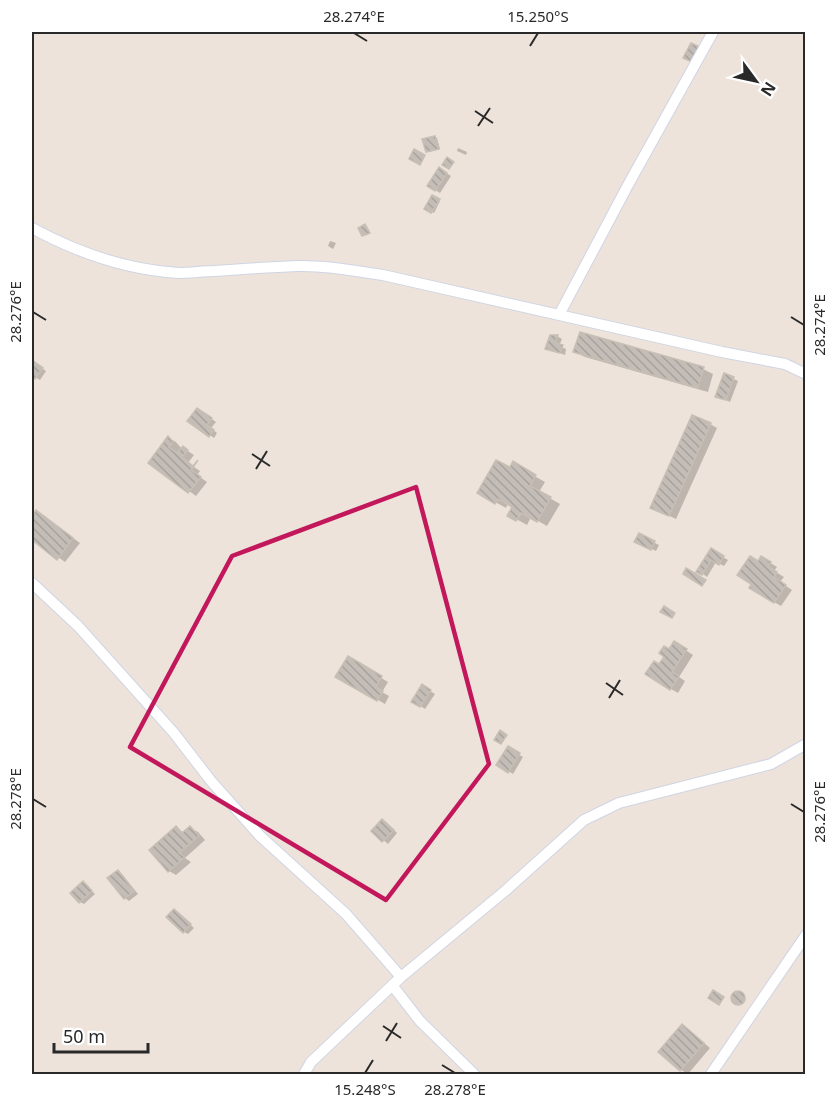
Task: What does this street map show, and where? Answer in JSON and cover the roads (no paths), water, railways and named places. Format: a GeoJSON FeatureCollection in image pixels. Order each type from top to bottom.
{"type":"FeatureCollection","features":[{"type":"Feature","properties":{"kind":"street"},"geometry":{"type":"LineString","coordinates":[[559,315],[713,32]]}},
{"type":"Feature","properties":{"kind":"street"},"geometry":{"type":"LineString","coordinates":[[32,228],[89,253],[128,265],[159,271],[181,273],[299,266],[331,267],[383,275],[722,352],[785,364],[806,374]]}},
{"type":"Feature","properties":{"kind":"street"},"geometry":{"type":"LineString","coordinates":[[32,583],[78,626],[174,733],[211,781],[260,836],[346,914],[401,977]]}},
{"type":"Feature","properties":{"kind":"street"},"geometry":{"type":"LineString","coordinates":[[304,1074],[311,1062],[392,985],[505,891],[584,820],[619,802],[771,764],[806,744]]}},
{"type":"Feature","properties":{"kind":"street"},"geometry":{"type":"LineString","coordinates":[[711,1074],[806,935]]}},
{"type":"Feature","properties":{"kind":"street"},"geometry":{"type":"LineString","coordinates":[[392,985],[420,1021],[474,1074]]}}]}
